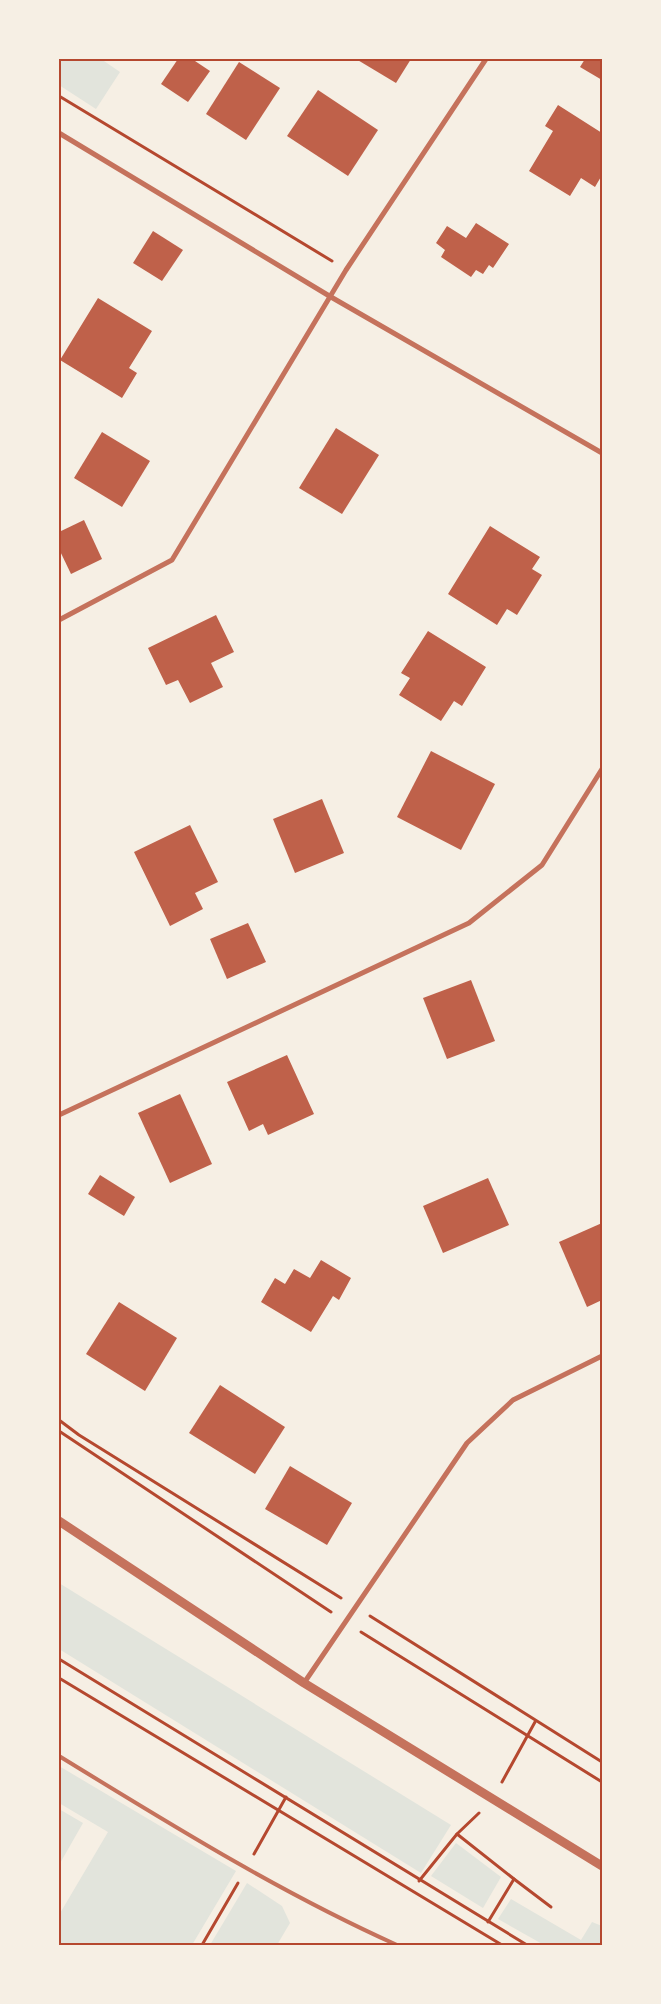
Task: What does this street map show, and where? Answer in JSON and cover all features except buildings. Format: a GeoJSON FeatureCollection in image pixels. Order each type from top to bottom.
{"type":"FeatureCollection","features":[{"type":"Feature","properties":{"kind":"street"},"geometry":{"type":"LineString","coordinates":[[59,620],[172,560],[346,270],[486,59]]}},
{"type":"Feature","properties":{"kind":"street"},"geometry":{"type":"LineString","coordinates":[[59,133],[331,297],[602,452]]}},
{"type":"Feature","properties":{"kind":"street"},"geometry":{"type":"LineString","coordinates":[[59,1115],[469,922],[542,865],[602,769]]}},
{"type":"Feature","properties":{"kind":"street"},"geometry":{"type":"LineString","coordinates":[[304,1682],[467,1443],[513,1400],[602,1356]]}},
{"type":"Feature","properties":{"kind":"street"},"geometry":{"type":"LineString","coordinates":[[59,1521],[304,1682],[602,1866]]}},
{"type":"Feature","properties":{"kind":"lane"},"geometry":{"type":"LineString","coordinates":[[59,1756],[246,1870],[326,1913],[397,1945]]}},
{"type":"Feature","properties":{"kind":"path"},"geometry":{"type":"LineString","coordinates":[[59,96],[346,270]]}},
{"type":"Feature","properties":{"kind":"path"},"geometry":{"type":"LineString","coordinates":[[59,1420],[79,1435],[602,1762]]}},
{"type":"Feature","properties":{"kind":"path"},"geometry":{"type":"LineString","coordinates":[[59,1431],[346,1622],[602,1782]]}},
{"type":"Feature","properties":{"kind":"path"},"geometry":{"type":"LineString","coordinates":[[59,1660],[419,1881],[527,1945]]}},
{"type":"Feature","properties":{"kind":"path"},"geometry":{"type":"LineString","coordinates":[[59,1678],[502,1945]]}},
{"type":"Feature","properties":{"kind":"path"},"geometry":{"type":"LineString","coordinates":[[419,1881],[457,1834]]}},
{"type":"Feature","properties":{"kind":"path"},"geometry":{"type":"LineString","coordinates":[[514,1879],[551,1907]]}},
{"type":"Feature","properties":{"kind":"shaded area"},"geometry":{"type":"Polygon","coordinates":[[[59,59],[101,59],[120,72],[96,109],[59,85],[59,59]]]}},
{"type":"Feature","properties":{"kind":"shaded area"},"geometry":{"type":"Polygon","coordinates":[[[59,1583],[451,1825],[421,1873],[59,1649],[59,1583]]]}},
{"type":"Feature","properties":{"kind":"shaded area"},"geometry":{"type":"Polygon","coordinates":[[[59,1766],[236,1871],[192,1945],[59,1945],[59,1915],[108,1832],[59,1803],[59,1766]]]}},
{"type":"Feature","properties":{"kind":"shaded area"},"geometry":{"type":"Polygon","coordinates":[[[59,1809],[83,1823],[59,1865],[59,1809]]]}},
{"type":"Feature","properties":{"kind":"shaded area"},"geometry":{"type":"Polygon","coordinates":[[[456,1843],[501,1877],[483,1908],[431,1876],[456,1843]]]}},
{"type":"Feature","properties":{"kind":"shaded area"},"geometry":{"type":"Polygon","coordinates":[[[247,1883],[282,1906],[290,1923],[277,1945],[210,1945],[247,1883]]]}},
{"type":"Feature","properties":{"kind":"shaded area"},"geometry":{"type":"Polygon","coordinates":[[[511,1899],[581,1940],[592,1922],[602,1926],[602,1945],[544,1945],[498,1919],[511,1899]]]}}]}
